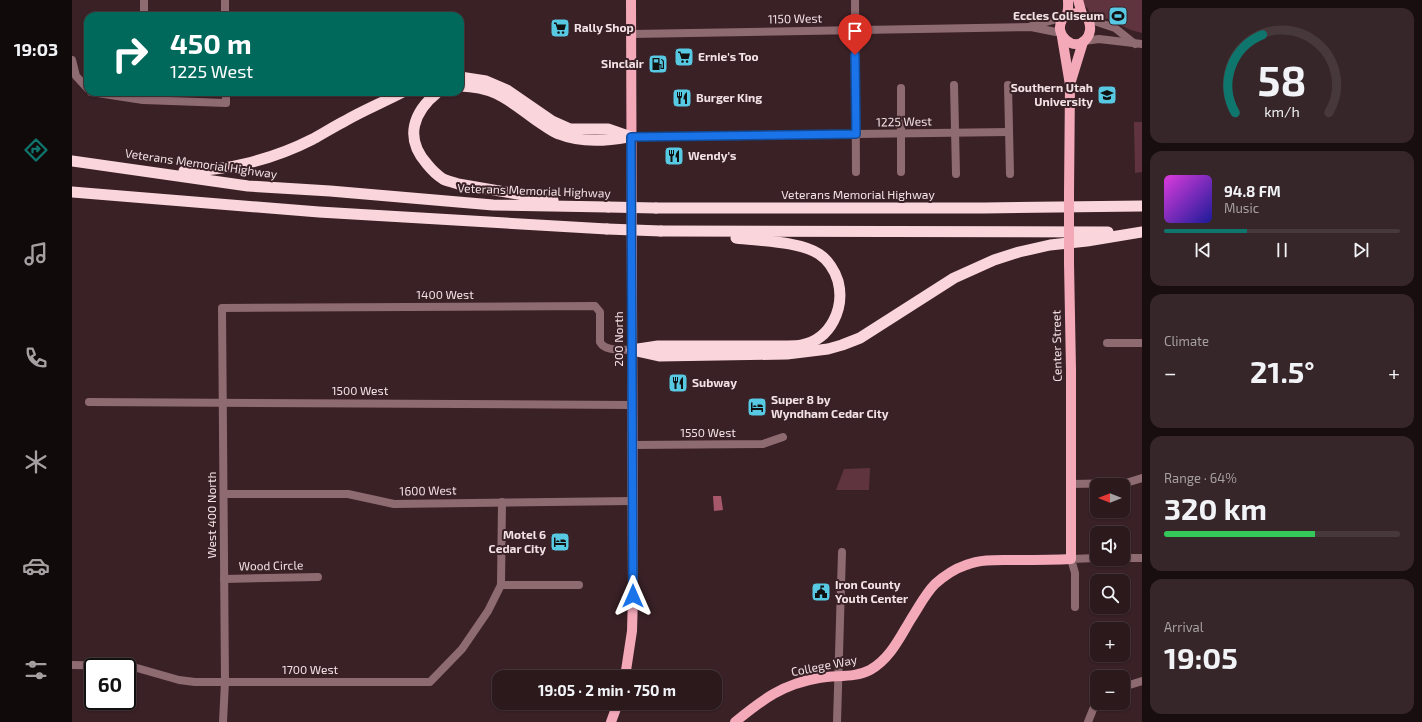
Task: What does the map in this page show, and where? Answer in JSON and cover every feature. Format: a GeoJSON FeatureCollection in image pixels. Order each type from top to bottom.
{"type":"FeatureCollection","features":[{"type":"Feature","properties":{"kind":"highway"},"geometry":{"type":"LineString","coordinates":[[464,78],[486,81],[508,90],[552,121],[570,129],[608,129],[631,137]]}},
{"type":"Feature","properties":{"kind":"highway"},"geometry":{"type":"LineString","coordinates":[[464,86],[492,90],[504,96],[549,129],[570,138],[581,140],[612,140],[631,137]]}},
{"type":"Feature","properties":{"kind":"highway"},"geometry":{"type":"LineString","coordinates":[[106,165],[165,171],[197,171],[238,165],[289,150],[395,96]]}},
{"type":"Feature","properties":{"kind":"highway"},"geometry":{"type":"LineString","coordinates":[[434,96],[421,108],[414,127],[413,138],[422,159],[439,176],[458,184],[587,206]]}},
{"type":"Feature","properties":{"kind":"highway","name":"Veterans Memorial Highway"},"geometry":{"type":"LineString","coordinates":[[72,161],[248,186],[330,191],[493,205],[656,208],[984,208],[1142,206]]}},
{"type":"Feature","properties":{"kind":"highway"},"geometry":{"type":"LineString","coordinates":[[72,192],[319,212],[683,232],[1142,232]]}},
{"type":"Feature","properties":{"kind":"highway"},"geometry":{"type":"LineString","coordinates":[[632,350],[658,346],[803,345],[821,336],[828,330],[838,314],[840,289],[837,277],[826,260],[812,250],[800,246],[683,232]]}},
{"type":"Feature","properties":{"kind":"highway"},"geometry":{"type":"LineString","coordinates":[[632,350],[659,356],[787,354],[828,349],[842,345],[866,334],[954,278],[994,260],[1019,252],[1050,245],[1087,241],[1142,232]]}},
{"type":"Feature","properties":{"kind":"main road","name":"200 North"},"geometry":{"type":"LineString","coordinates":[[626,670],[632,631],[633,501],[631,0]]}},
{"type":"Feature","properties":{"kind":"main road"},"geometry":{"type":"LineString","coordinates":[[1068,0],[1065,16],[1060,24],[1061,35],[1072,43],[1083,41],[1088,37],[1090,30],[1078,0]]}},
{"type":"Feature","properties":{"kind":"main road"},"geometry":{"type":"LineString","coordinates":[[1065,16],[1074,13],[1085,17]]}},
{"type":"Feature","properties":{"kind":"main road","name":"Center Street"},"geometry":{"type":"LineString","coordinates":[[1061,35],[1070,84],[1069,263],[1071,370],[1071,558]]}},
{"type":"Feature","properties":{"kind":"main road","name":"Center Street"},"geometry":{"type":"LineString","coordinates":[[1070,84],[1083,41]]}},
{"type":"Feature","properties":{"kind":"main road","name":"College Way"},"geometry":{"type":"LineString","coordinates":[[735,722],[761,700],[781,689],[801,682],[854,674],[869,670],[883,661],[894,647],[925,596],[935,584],[948,573],[966,564],[987,560],[1055,560],[1071,558]]}},
{"type":"Feature","properties":{"kind":"main road"},"geometry":{"type":"LineString","coordinates":[[611,722],[615,710]]}},
{"type":"Feature","properties":{"kind":"street"},"geometry":{"type":"LineString","coordinates":[[144,0],[144,12]]}},
{"type":"Feature","properties":{"kind":"street"},"geometry":{"type":"LineString","coordinates":[[225,0],[225,12]]}},
{"type":"Feature","properties":{"kind":"street"},"geometry":{"type":"LineString","coordinates":[[855,0],[856,172]]}},
{"type":"Feature","properties":{"kind":"street","name":"1150 West"},"geometry":{"type":"LineString","coordinates":[[1031,27],[1065,16]]}},
{"type":"Feature","properties":{"kind":"street"},"geometry":{"type":"LineString","coordinates":[[1085,17],[1115,28],[1138,44]]}},
{"type":"Feature","properties":{"kind":"street","name":"1150 West"},"geometry":{"type":"LineString","coordinates":[[632,34],[1031,27],[1061,35]]}},
{"type":"Feature","properties":{"kind":"street"},"geometry":{"type":"LineString","coordinates":[[1083,41],[1099,39],[1138,44]]}},
{"type":"Feature","properties":{"kind":"street"},"geometry":{"type":"LineString","coordinates":[[72,60],[76,76],[84,85]]}},
{"type":"Feature","properties":{"kind":"street"},"geometry":{"type":"LineString","coordinates":[[954,85],[956,174]]}},
{"type":"Feature","properties":{"kind":"street"},"geometry":{"type":"LineString","coordinates":[[1008,85],[1010,174]]}},
{"type":"Feature","properties":{"kind":"street"},"geometry":{"type":"LineString","coordinates":[[901,88],[901,172]]}},
{"type":"Feature","properties":{"kind":"street"},"geometry":{"type":"LineString","coordinates":[[143,96],[226,103],[226,96]]}},
{"type":"Feature","properties":{"kind":"street","name":"1225 West"},"geometry":{"type":"LineString","coordinates":[[631,137],[1009,132]]}},
{"type":"Feature","properties":{"kind":"street","name":"1400 West"},"geometry":{"type":"LineString","coordinates":[[222,308],[595,306],[600,312],[600,342],[602,346],[607,348],[632,350]]}},
{"type":"Feature","properties":{"kind":"street","name":"West 400 North"},"geometry":{"type":"LineString","coordinates":[[222,308],[224,403],[225,682],[223,722]]}},
{"type":"Feature","properties":{"kind":"street"},"geometry":{"type":"LineString","coordinates":[[1107,343],[1142,343]]}},
{"type":"Feature","properties":{"kind":"street","name":"1500 West"},"geometry":{"type":"LineString","coordinates":[[89,402],[632,405]]}},
{"type":"Feature","properties":{"kind":"street","name":"1550 West"},"geometry":{"type":"LineString","coordinates":[[632,445],[764,444],[783,437]]}},
{"type":"Feature","properties":{"kind":"street"},"geometry":{"type":"LineString","coordinates":[[1071,484],[1126,483],[1142,478]]}},
{"type":"Feature","properties":{"kind":"street","name":"1600 West"},"geometry":{"type":"LineString","coordinates":[[224,494],[348,494],[394,504],[633,501]]}},
{"type":"Feature","properties":{"kind":"street","name":"1700 West"},"geometry":{"type":"LineString","coordinates":[[72,665],[123,665],[140,668],[179,680],[194,682],[430,682],[462,649],[488,611],[501,585],[502,502]]}},
{"type":"Feature","properties":{"kind":"street"},"geometry":{"type":"LineString","coordinates":[[837,722],[842,552]]}},
{"type":"Feature","properties":{"kind":"street"},"geometry":{"type":"LineString","coordinates":[[1071,558],[1090,558]]}},
{"type":"Feature","properties":{"kind":"street","name":"Center Street"},"geometry":{"type":"LineString","coordinates":[[1071,558],[1075,573],[1075,607]]}},
{"type":"Feature","properties":{"kind":"street"},"geometry":{"type":"LineString","coordinates":[[1130,558],[1142,558]]}},
{"type":"Feature","properties":{"kind":"street","name":"Wood Circle"},"geometry":{"type":"LineString","coordinates":[[224,580],[318,577]]}},
{"type":"Feature","properties":{"kind":"street"},"geometry":{"type":"LineString","coordinates":[[501,585],[580,584]]}},
{"type":"Feature","properties":{"kind":"street"},"geometry":{"type":"LineString","coordinates":[[1130,685],[1142,681]]}},
{"type":"Feature","properties":{"kind":"street"},"geometry":{"type":"LineString","coordinates":[[1088,722],[1093,710]]}},
{"type":"Feature","properties":{"kind":"shaded area","name":"Eccles Coliseum"},"geometry":{"type":"Polygon","coordinates":[[[1080,0],[1142,0],[1142,33],[1131,30],[1108,19],[1090,15],[1088,9],[1080,0]]]}},
{"type":"Feature","properties":{"kind":"shaded area"},"geometry":{"type":"Polygon","coordinates":[[[1134,122],[1142,122],[1142,172],[1135,173],[1134,122]]]}},
{"type":"Feature","properties":{"kind":"shaded area"},"geometry":{"type":"Polygon","coordinates":[[[870,468],[869,490],[836,490],[844,469],[870,468]]]}},
{"type":"Feature","properties":{"kind":"shaded area"},"geometry":{"type":"Polygon","coordinates":[[[713,496],[721,496],[723,510],[714,511],[713,496]]]}},
{"type":"Feature","properties":{"kind":"place","name":"Eccles Coliseum"},"geometry":{"type":"Point","coordinates":[1118,16]}},
{"type":"Feature","properties":{"kind":"place","name":"Rally Shop"},"geometry":{"type":"Point","coordinates":[560,28]}},
{"type":"Feature","properties":{"kind":"place","name":"Ernie's Too"},"geometry":{"type":"Point","coordinates":[684,57]}},
{"type":"Feature","properties":{"kind":"place","name":"Sinclair"},"geometry":{"type":"Point","coordinates":[658,64]}},
{"type":"Feature","properties":{"kind":"place","name":"Southern Utah University"},"geometry":{"type":"Point","coordinates":[1107,95]}},
{"type":"Feature","properties":{"kind":"place","name":"Burger King"},"geometry":{"type":"Point","coordinates":[682,98]}},
{"type":"Feature","properties":{"kind":"place","name":"Wendy's"},"geometry":{"type":"Point","coordinates":[674,156]}},
{"type":"Feature","properties":{"kind":"place","name":"Subway"},"geometry":{"type":"Point","coordinates":[678,383]}},
{"type":"Feature","properties":{"kind":"place","name":"Super 8 by Wyndham Cedar City"},"geometry":{"type":"Point","coordinates":[757,407]}},
{"type":"Feature","properties":{"kind":"place","name":"Motel 6 Cedar City"},"geometry":{"type":"Point","coordinates":[560,542]}},
{"type":"Feature","properties":{"kind":"place","name":"Iron County Youth Center"},"geometry":{"type":"Point","coordinates":[821,592]}},
{"type":"Feature","properties":{"kind":"route"},"geometry":{"type":"LineString","coordinates":[[633,596],[631,137],[856,134],[855,55]]}}]}
